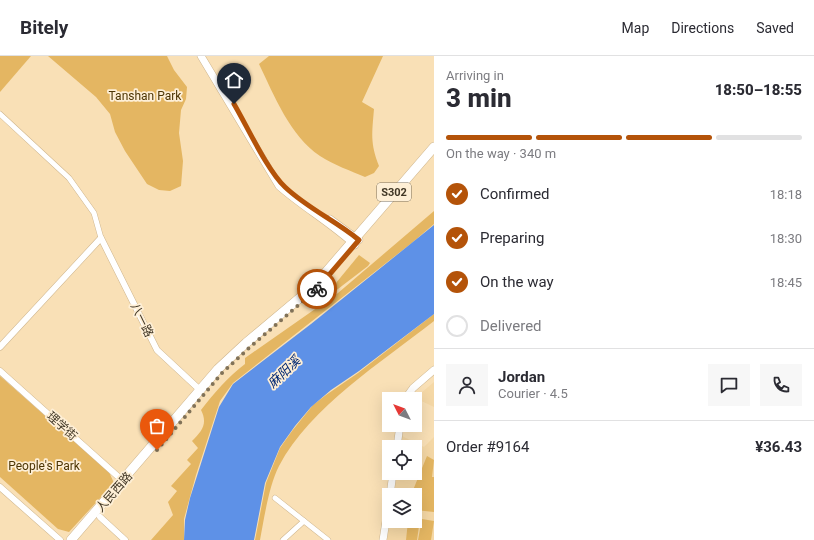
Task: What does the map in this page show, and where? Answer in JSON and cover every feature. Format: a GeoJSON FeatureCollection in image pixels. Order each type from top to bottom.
{"type":"FeatureCollection","features":[{"type":"Feature","properties":{"kind":"highway","name":"S302"},"geometry":{"type":"LineString","coordinates":[[355,241],[434,147]]}},
{"type":"Feature","properties":{"kind":"highway","name":"S302"},"geometry":{"type":"LineString","coordinates":[[355,241],[434,156]]}},
{"type":"Feature","properties":{"kind":"highway","name":"人民西路"},"geometry":{"type":"LineString","coordinates":[[71,540],[124,481],[218,369],[246,342],[314,286],[355,241]]}},
{"type":"Feature","properties":{"kind":"highway","name":"人民西路"},"geometry":{"type":"LineString","coordinates":[[79,540],[222,373],[306,300],[355,241]]}},
{"type":"Feature","properties":{"kind":"main road"},"geometry":{"type":"LineString","coordinates":[[202,56],[279,186],[297,202],[355,241]]}},
{"type":"Feature","properties":{"kind":"main road"},"geometry":{"type":"LineString","coordinates":[[206,56],[279,180],[302,200],[355,241]]}},
{"type":"Feature","properties":{"kind":"main road"},"geometry":{"type":"LineString","coordinates":[[410,392],[434,370]]}},
{"type":"Feature","properties":{"kind":"main road"},"geometry":{"type":"LineString","coordinates":[[383,540],[385,528]]}},
{"type":"Feature","properties":{"kind":"street"},"geometry":{"type":"LineString","coordinates":[[0,114],[69,178],[94,214],[101,238],[0,347]]}},
{"type":"Feature","properties":{"kind":"street","name":"八一路"},"geometry":{"type":"LineString","coordinates":[[101,238],[157,350],[200,390]]}},
{"type":"Feature","properties":{"kind":"street","name":"理学街"},"geometry":{"type":"LineString","coordinates":[[0,370],[124,481]]}},
{"type":"Feature","properties":{"kind":"street"},"geometry":{"type":"LineString","coordinates":[[0,487],[60,540]]}},
{"type":"Feature","properties":{"kind":"street"},"geometry":{"type":"LineString","coordinates":[[275,498],[328,540]]}},
{"type":"Feature","properties":{"kind":"street"},"geometry":{"type":"LineString","coordinates":[[100,517],[125,540]]}},
{"type":"Feature","properties":{"kind":"street"},"geometry":{"type":"LineString","coordinates":[[283,540],[304,521]]}},
{"type":"Feature","properties":{"kind":"shaded area"},"geometry":{"type":"Polygon","coordinates":[[[434,382],[434,407],[422,401],[422,392],[434,382]]]}},
{"type":"Feature","properties":{"kind":"shaded area"},"geometry":{"type":"Polygon","coordinates":[[[402,436],[410,440],[402,440],[402,436]]]}},
{"type":"Feature","properties":{"kind":"shaded area"},"geometry":{"type":"Polygon","coordinates":[[[434,437],[434,540],[387,540],[389,528],[422,528],[422,488],[395,488],[396,480],[422,480],[422,446],[424,447],[434,437]]]}},
{"type":"Feature","properties":{"kind":"green space"},"geometry":{"type":"Polygon","coordinates":[[[0,56],[31,56],[0,92],[0,56]]]}},
{"type":"Feature","properties":{"kind":"green space","name":"Tanshan Park"},"geometry":{"type":"Polygon","coordinates":[[[48,56],[167,56],[174,70],[187,87],[186,99],[181,110],[179,133],[183,161],[181,186],[170,191],[159,190],[147,184],[125,151],[115,132],[110,114],[96,97],[48,56]]]}},
{"type":"Feature","properties":{"kind":"green space"},"geometry":{"type":"Polygon","coordinates":[[[269,56],[383,56],[362,102],[374,109],[372,138],[374,151],[379,166],[374,173],[365,177],[337,165],[309,148],[300,138],[284,114],[259,64],[269,56]]]}},
{"type":"Feature","properties":{"kind":"green space"},"geometry":{"type":"Polygon","coordinates":[[[434,211],[434,224],[413,242],[233,383],[220,401],[196,475],[184,519],[184,540],[151,540],[173,515],[168,502],[177,491],[171,486],[191,464],[187,460],[198,448],[192,441],[199,434],[204,423],[201,410],[216,391],[245,364],[245,358],[338,293],[434,211]]]}},
{"type":"Feature","properties":{"kind":"green space"},"geometry":{"type":"Polygon","coordinates":[[[359,255],[370,263],[368,266],[334,292],[331,289],[359,255]]]}},
{"type":"Feature","properties":{"kind":"green space"},"geometry":{"type":"Polygon","coordinates":[[[434,314],[434,321],[370,369],[328,405],[309,424],[292,445],[275,474],[267,502],[260,540],[255,540],[266,483],[280,448],[292,431],[313,405],[358,373],[434,314]]]}},
{"type":"Feature","properties":{"kind":"green space","name":"People's Park"},"geometry":{"type":"Polygon","coordinates":[[[0,376],[109,472],[114,483],[69,532],[58,529],[0,477],[0,376]]]}},
{"type":"Feature","properties":{"kind":"green space"},"geometry":{"type":"Polygon","coordinates":[[[427,456],[434,460],[432,477],[434,477],[434,512],[422,511],[422,488],[414,488],[417,480],[422,480],[422,468],[427,456]]]}},
{"type":"Feature","properties":{"kind":"green space"},"geometry":{"type":"Polygon","coordinates":[[[422,519],[434,521],[431,540],[418,540],[420,528],[422,528],[422,519]]]}},
{"type":"Feature","properties":{"kind":"green space"},"geometry":{"type":"Polygon","coordinates":[[[407,528],[419,528],[417,540],[406,540],[407,528]]]}},
{"type":"Feature","properties":{"kind":"water","name":"麻阳溪"},"geometry":{"type":"Polygon","coordinates":[[[434,225],[434,314],[359,371],[331,390],[311,407],[295,426],[280,447],[265,483],[254,540],[184,540],[185,520],[190,498],[219,407],[233,384],[311,324],[434,225]]]}},
{"type":"Feature","properties":{"kind":"way so far"},"geometry":{"type":"LineString","coordinates":[[157,450],[222,373],[317,289]]}},
{"type":"Feature","properties":{"kind":"route"},"geometry":{"type":"LineString","coordinates":[[234,104],[273,172],[284,186],[359,240],[317,289]]}}]}
